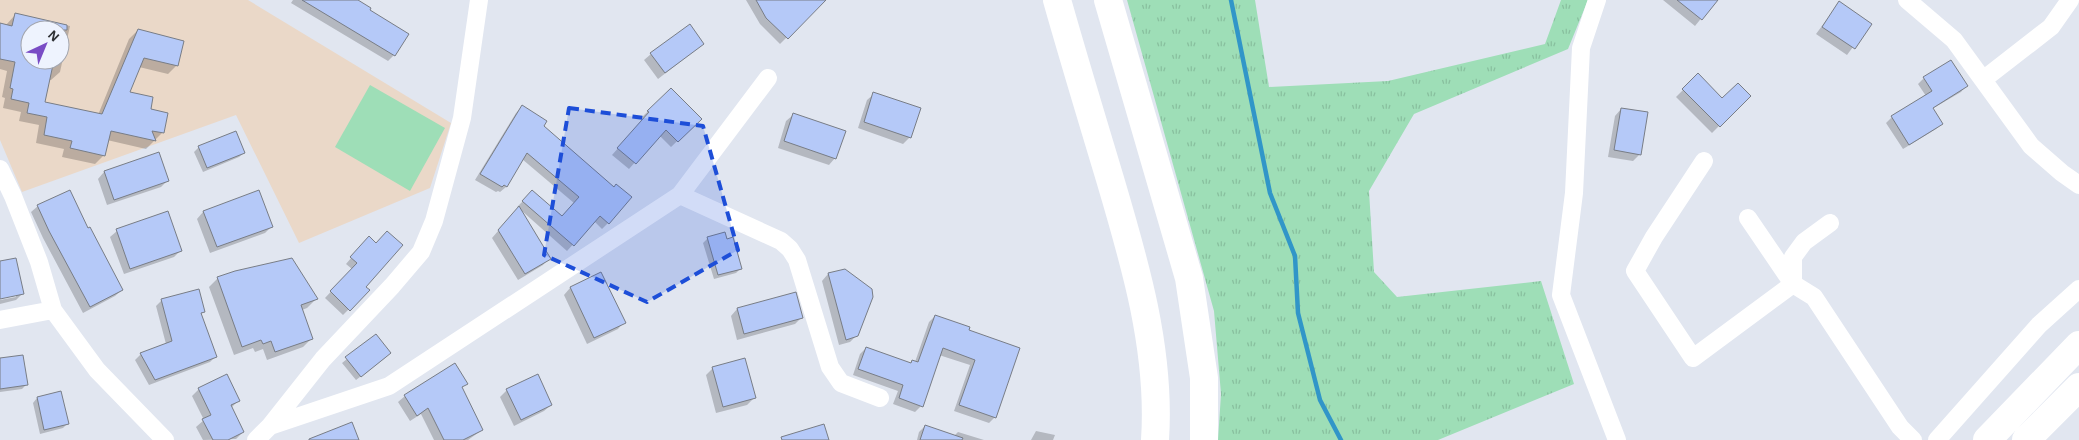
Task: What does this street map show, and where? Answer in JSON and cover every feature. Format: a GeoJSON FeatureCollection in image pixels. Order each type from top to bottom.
{"type":"FeatureCollection","features":[{"type":"Feature","properties":{"kind":"main road"},"geometry":{"type":"LineString","coordinates":[[1057,0],[1141,289],[1153,370],[1156,418],[1155,440]]}},
{"type":"Feature","properties":{"kind":"main road"},"geometry":{"type":"LineString","coordinates":[[1108,0],[1189,278],[1204,378],[1204,440]]}},
{"type":"Feature","properties":{"kind":"main road"},"geometry":{"type":"LineString","coordinates":[[1987,440],[2079,345]]}},
{"type":"Feature","properties":{"kind":"main road"},"geometry":{"type":"LineString","coordinates":[[2026,440],[2079,387]]}},
{"type":"Feature","properties":{"kind":"street"},"geometry":{"type":"LineString","coordinates":[[256,440],[270,426],[323,359],[392,286],[421,252],[434,221],[462,118],[479,0]]}},
{"type":"Feature","properties":{"kind":"street"},"geometry":{"type":"LineString","coordinates":[[1597,0],[1581,48],[1574,193],[1561,295],[1617,440]]}},
{"type":"Feature","properties":{"kind":"street"},"geometry":{"type":"LineString","coordinates":[[1907,0],[1954,40],[2031,146],[2079,185]]}},
{"type":"Feature","properties":{"kind":"street"},"geometry":{"type":"LineString","coordinates":[[1984,79],[2051,27],[2070,0]]}},
{"type":"Feature","properties":{"kind":"street"},"geometry":{"type":"LineString","coordinates":[[270,426],[389,386],[680,195],[768,78]]}},
{"type":"Feature","properties":{"kind":"street"},"geometry":{"type":"LineString","coordinates":[[1704,161],[1654,237],[1635,271],[1660,312],[1693,358],[1793,284]]}},
{"type":"Feature","properties":{"kind":"street"},"geometry":{"type":"LineString","coordinates":[[0,169],[13,196],[38,262],[53,310],[97,370],[165,440]]}},
{"type":"Feature","properties":{"kind":"street"},"geometry":{"type":"LineString","coordinates":[[680,195],[781,241],[790,249],[797,260],[830,367],[841,383],[880,398]]}},
{"type":"Feature","properties":{"kind":"street"},"geometry":{"type":"LineString","coordinates":[[1748,218],[1793,284],[1814,297],[1900,427],[1913,440]]}},
{"type":"Feature","properties":{"kind":"street"},"geometry":{"type":"LineString","coordinates":[[1793,284],[1793,257],[1804,242],[1830,223]]}},
{"type":"Feature","properties":{"kind":"street"},"geometry":{"type":"LineString","coordinates":[[1937,440],[2039,326],[2079,289]]}},
{"type":"Feature","properties":{"kind":"street"},"geometry":{"type":"LineString","coordinates":[[0,320],[53,310]]}},
{"type":"Feature","properties":{"kind":"highlighted area"},"geometry":{"type":"Polygon","coordinates":[[[569,108],[703,126],[738,250],[647,302],[544,255],[569,108]]]}},
{"type":"Feature","properties":{"kind":"shaded area"},"geometry":{"type":"Polygon","coordinates":[[[0,0],[248,0],[451,123],[430,188],[299,243],[236,115],[22,192],[0,140],[0,0]]]}},
{"type":"Feature","properties":{"kind":"green space"},"geometry":{"type":"Polygon","coordinates":[[[1127,0],[1255,0],[1269,87],[1388,81],[1545,44],[1561,0],[1588,0],[1568,49],[1414,114],[1369,191],[1374,272],[1397,297],[1541,281],[1574,384],[1438,440],[1218,440],[1221,394],[1214,311],[1127,0]]]}},
{"type":"Feature","properties":{"kind":"green space"},"geometry":{"type":"Polygon","coordinates":[[[370,85],[445,128],[410,191],[335,147],[370,85]]]}},
{"type":"Feature","properties":{"kind":"building"},"geometry":{"type":"Polygon","coordinates":[[[302,0],[358,0],[371,8],[370,10],[409,34],[395,56],[302,0]]]}},
{"type":"Feature","properties":{"kind":"building"},"geometry":{"type":"Polygon","coordinates":[[[756,0],[826,0],[788,39],[766,18],[756,0]]]}},
{"type":"Feature","properties":{"kind":"building"},"geometry":{"type":"Polygon","coordinates":[[[1677,0],[1718,0],[1702,20],[1677,0]]]}},
{"type":"Feature","properties":{"kind":"building"},"geometry":{"type":"Polygon","coordinates":[[[1839,1],[1872,24],[1855,49],[1822,27],[1839,1]]]}},
{"type":"Feature","properties":{"kind":"building"},"geometry":{"type":"Polygon","coordinates":[[[15,13],[45,20],[20,20],[20,70],[52,70],[45,102],[102,114],[138,29],[184,41],[178,66],[144,58],[130,92],[153,97],[151,109],[168,113],[164,133],[152,131],[156,141],[111,131],[105,156],[70,148],[72,141],[44,135],[47,117],[27,113],[29,103],[11,99],[13,89],[10,88],[15,62],[0,59],[0,23],[12,26],[15,13]]]}},
{"type":"Feature","properties":{"kind":"building"},"geometry":{"type":"Polygon","coordinates":[[[690,24],[704,44],[665,73],[650,53],[690,24]]]}},
{"type":"Feature","properties":{"kind":"building"},"geometry":{"type":"Polygon","coordinates":[[[1951,60],[1968,86],[1933,108],[1943,124],[1909,145],[1891,116],[1932,91],[1923,77],[1951,60]]]}},
{"type":"Feature","properties":{"kind":"building"},"geometry":{"type":"Polygon","coordinates":[[[1698,73],[1722,98],[1738,83],[1751,96],[1720,127],[1682,89],[1698,73]]]}},
{"type":"Feature","properties":{"kind":"building"},"geometry":{"type":"Polygon","coordinates":[[[671,88],[702,119],[678,142],[666,130],[636,164],[617,148],[649,112],[647,111],[671,88]]]}},
{"type":"Feature","properties":{"kind":"building"},"geometry":{"type":"Polygon","coordinates":[[[873,92],[921,108],[911,138],[864,122],[873,92]]]}},
{"type":"Feature","properties":{"kind":"building"},"geometry":{"type":"Polygon","coordinates":[[[522,105],[547,121],[544,126],[614,187],[616,184],[632,197],[609,224],[600,216],[574,246],[522,201],[532,190],[562,216],[579,197],[527,153],[507,187],[504,185],[502,187],[480,174],[522,105]]]}},
{"type":"Feature","properties":{"kind":"building"},"geometry":{"type":"Polygon","coordinates":[[[1621,108],[1648,112],[1641,155],[1614,150],[1621,108]]]}},
{"type":"Feature","properties":{"kind":"building"},"geometry":{"type":"Polygon","coordinates":[[[793,113],[846,131],[836,159],[784,141],[793,113]]]}},
{"type":"Feature","properties":{"kind":"building"},"geometry":{"type":"Polygon","coordinates":[[[236,131],[245,153],[207,168],[198,146],[236,131]]]}},
{"type":"Feature","properties":{"kind":"building"},"geometry":{"type":"Polygon","coordinates":[[[159,152],[169,181],[114,200],[104,171],[159,152]]]}},
{"type":"Feature","properties":{"kind":"building"},"geometry":{"type":"Polygon","coordinates":[[[70,190],[88,228],[90,227],[123,290],[90,307],[37,205],[70,190]]]}},
{"type":"Feature","properties":{"kind":"building"},"geometry":{"type":"Polygon","coordinates":[[[259,190],[273,227],[217,247],[203,211],[259,190]]]}},
{"type":"Feature","properties":{"kind":"building"},"geometry":{"type":"Polygon","coordinates":[[[519,206],[551,259],[525,274],[498,230],[519,206]]]}},
{"type":"Feature","properties":{"kind":"building"},"geometry":{"type":"Polygon","coordinates":[[[168,211],[182,251],[130,269],[116,229],[168,211]]]}},
{"type":"Feature","properties":{"kind":"building"},"geometry":{"type":"Polygon","coordinates":[[[387,231],[403,245],[366,287],[370,290],[350,311],[330,291],[357,263],[350,257],[369,236],[376,243],[387,231]]]}},
{"type":"Feature","properties":{"kind":"building"},"geometry":{"type":"Polygon","coordinates":[[[725,232],[727,239],[733,237],[742,269],[718,275],[707,237],[725,232]]]}},
{"type":"Feature","properties":{"kind":"building"},"geometry":{"type":"Polygon","coordinates":[[[16,258],[24,294],[0,299],[0,261],[16,258]]]}},
{"type":"Feature","properties":{"kind":"building"},"geometry":{"type":"Polygon","coordinates":[[[292,258],[318,299],[301,305],[313,339],[275,352],[271,341],[263,344],[261,340],[242,347],[217,277],[292,258]]]}},
{"type":"Feature","properties":{"kind":"building"},"geometry":{"type":"Polygon","coordinates":[[[845,269],[872,289],[873,297],[858,336],[846,340],[828,273],[845,269]]]}},
{"type":"Feature","properties":{"kind":"building"},"geometry":{"type":"Polygon","coordinates":[[[601,272],[626,323],[594,338],[570,287],[601,272]]]}},
{"type":"Feature","properties":{"kind":"building"},"geometry":{"type":"Polygon","coordinates":[[[199,289],[205,312],[201,313],[217,357],[155,380],[140,353],[172,341],[161,299],[199,289]]]}},
{"type":"Feature","properties":{"kind":"building"},"geometry":{"type":"Polygon","coordinates":[[[796,292],[803,318],[744,334],[737,308],[796,292]]]}},
{"type":"Feature","properties":{"kind":"building"},"geometry":{"type":"Polygon","coordinates":[[[935,315],[970,327],[969,330],[1020,348],[996,418],[959,405],[975,360],[943,348],[923,407],[899,398],[903,385],[858,369],[866,347],[911,363],[912,360],[918,362],[935,315]]]}},
{"type":"Feature","properties":{"kind":"building"},"geometry":{"type":"Polygon","coordinates":[[[376,334],[391,353],[361,377],[345,357],[376,334]]]}},
{"type":"Feature","properties":{"kind":"building"},"geometry":{"type":"Polygon","coordinates":[[[23,355],[28,385],[0,389],[0,358],[23,355]]]}},
{"type":"Feature","properties":{"kind":"building"},"geometry":{"type":"Polygon","coordinates":[[[745,358],[756,398],[723,407],[712,367],[745,358]]]}},
{"type":"Feature","properties":{"kind":"building"},"geometry":{"type":"Polygon","coordinates":[[[455,363],[468,384],[462,387],[483,430],[463,440],[444,440],[428,408],[417,416],[404,395],[455,363]]]}},
{"type":"Feature","properties":{"kind":"building"},"geometry":{"type":"Polygon","coordinates":[[[227,374],[240,401],[231,405],[244,432],[228,440],[213,440],[202,419],[211,415],[198,388],[227,374]]]}},
{"type":"Feature","properties":{"kind":"building"},"geometry":{"type":"Polygon","coordinates":[[[538,374],[552,405],[521,420],[506,389],[538,374]]]}},
{"type":"Feature","properties":{"kind":"building"},"geometry":{"type":"Polygon","coordinates":[[[61,391],[69,424],[44,430],[37,397],[61,391]]]}},
{"type":"Feature","properties":{"kind":"building"},"geometry":{"type":"Polygon","coordinates":[[[352,422],[359,440],[309,440],[309,439],[352,422]]]}},
{"type":"Feature","properties":{"kind":"building"},"geometry":{"type":"Polygon","coordinates":[[[824,424],[829,440],[782,440],[781,437],[824,424]]]}},
{"type":"Feature","properties":{"kind":"building"},"geometry":{"type":"Polygon","coordinates":[[[925,425],[963,438],[962,440],[920,440],[925,425]]]}},
{"type":"Feature","properties":{"kind":"waterway"},"geometry":{"type":"LineString","coordinates":[[1231,0],[1270,193],[1295,256],[1298,313],[1320,400],[1341,440]]}}]}
